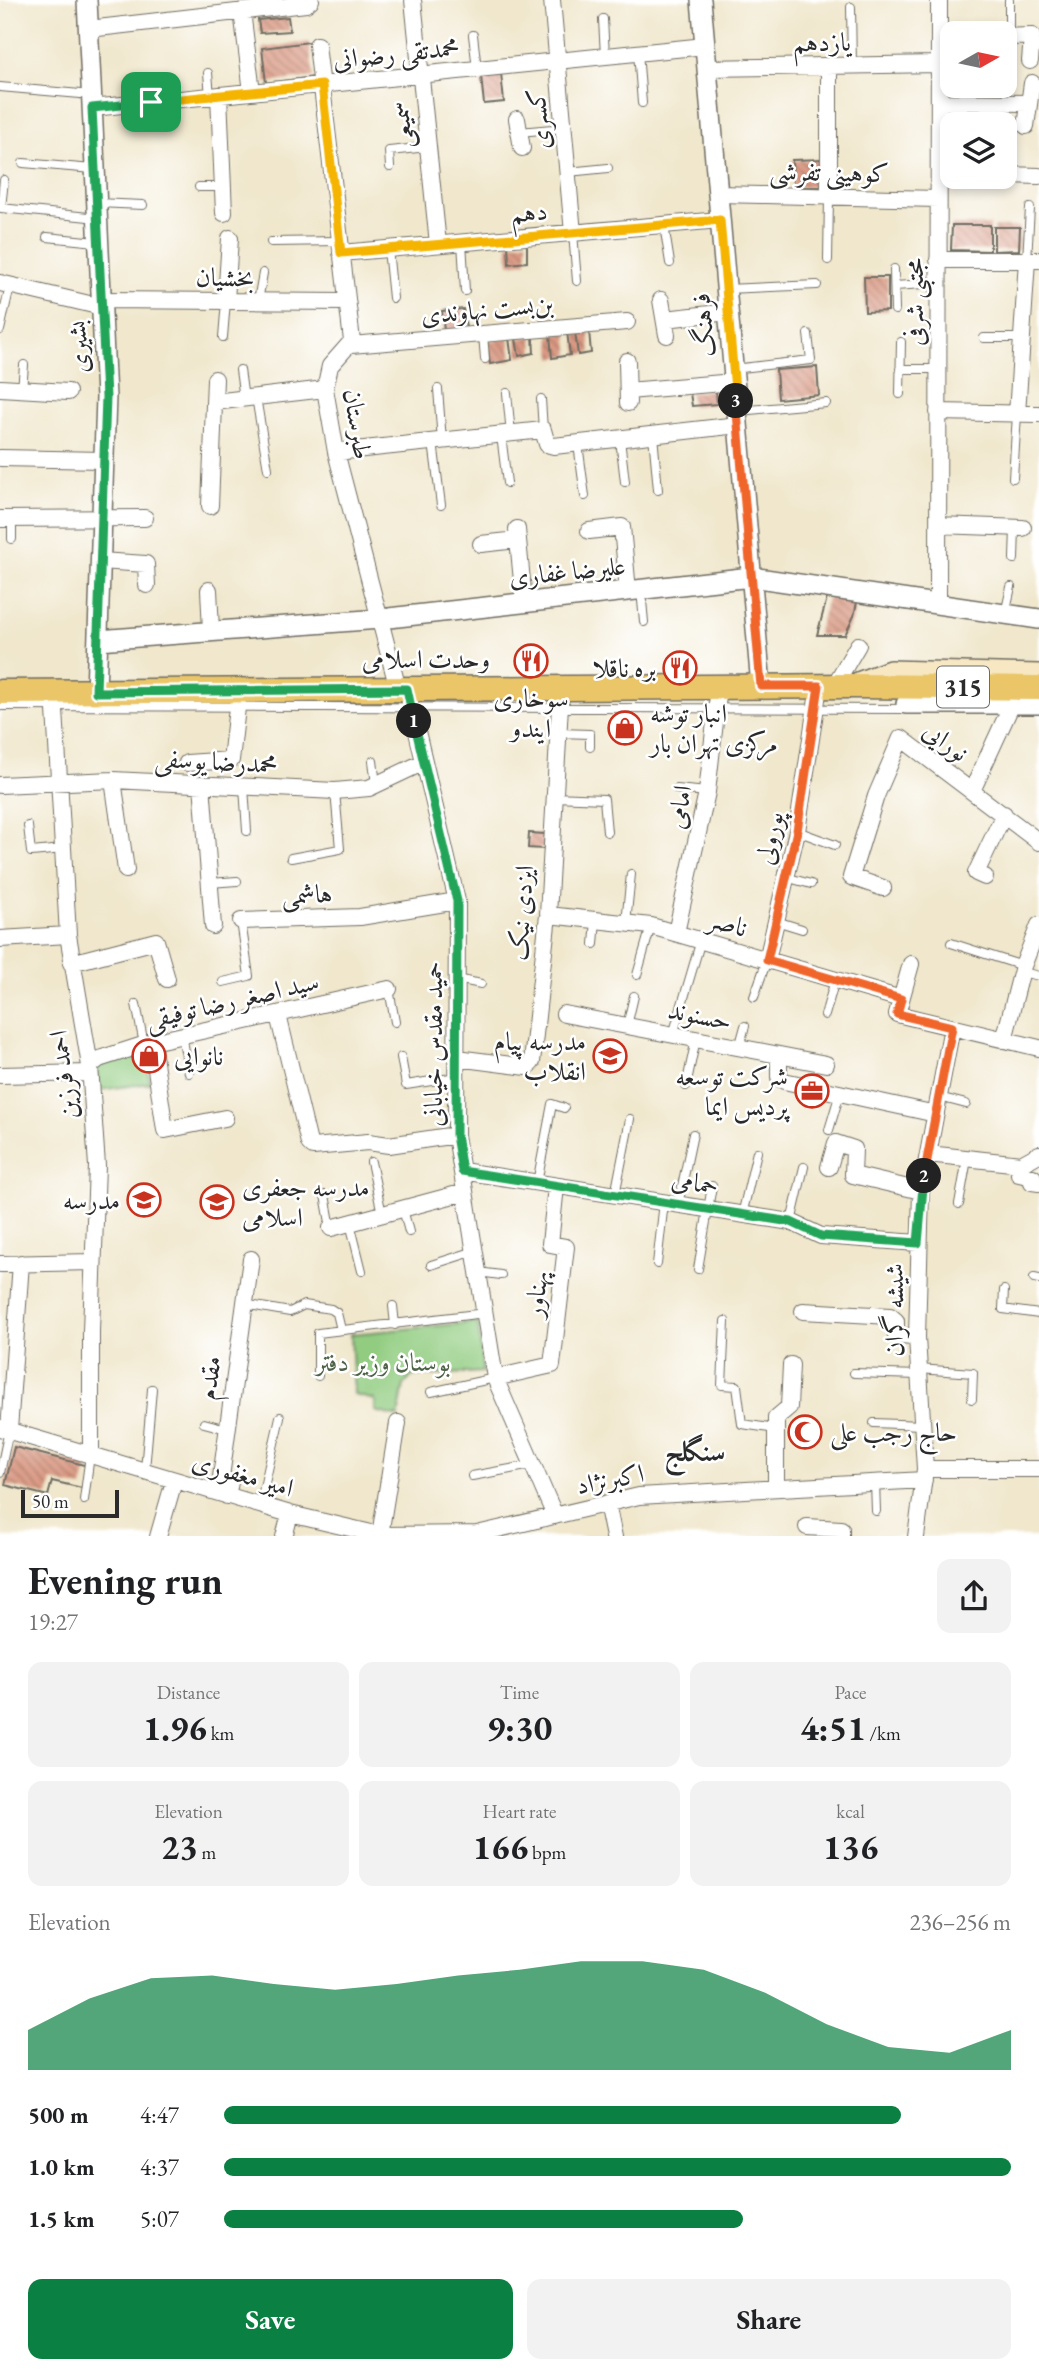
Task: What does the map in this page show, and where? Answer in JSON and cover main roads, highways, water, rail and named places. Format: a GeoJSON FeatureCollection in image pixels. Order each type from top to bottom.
{"type":"FeatureCollection","features":[{"type":"Feature","properties":{"kind":"main road","name":"وحدت اسلامی"},"geometry":{"type":"LineString","coordinates":[[830,692],[890,671],[1039,675]]}},
{"type":"Feature","properties":{"kind":"main road","name":"وحدت اسلامی"},"geometry":{"type":"LineString","coordinates":[[0,692],[55,699],[96,692],[239,699],[405,695],[718,698],[761,686],[830,692],[886,687],[1039,688]]}},
{"type":"Feature","properties":{"kind":"place","name":"سوخاری ایندو"},"geometry":{"type":"Point","coordinates":[531,661]}},
{"type":"Feature","properties":{"kind":"place","name":"بره ناقلا"},"geometry":{"type":"Point","coordinates":[680,668]}},
{"type":"Feature","properties":{"kind":"place","name":"انبار توشه مرکزی تهران بار"},"geometry":{"type":"Point","coordinates":[625,728]}},
{"type":"Feature","properties":{"kind":"place","name":"نانوایی"},"geometry":{"type":"Point","coordinates":[149,1056]}},
{"type":"Feature","properties":{"kind":"place","name":"مدرسه پیام انقلاب"},"geometry":{"type":"Point","coordinates":[610,1056]}},
{"type":"Feature","properties":{"kind":"place","name":"شرکت توسعه پردیس ایما"},"geometry":{"type":"Point","coordinates":[812,1091]}},
{"type":"Feature","properties":{"kind":"place","name":"مدرسه"},"geometry":{"type":"Point","coordinates":[144,1200]}},
{"type":"Feature","properties":{"kind":"place","name":"مدرسه جعفری اسلامی"},"geometry":{"type":"Point","coordinates":[217,1202]}},
{"type":"Feature","properties":{"kind":"place","name":"حاج رجب علی"},"geometry":{"type":"Point","coordinates":[805,1432]}},
{"type":"Feature","properties":{"kind":"district","name":"سنگلج"},"geometry":{"type":"Point","coordinates":[695,1451]}},
{"type":"Feature","properties":{"kind":"park label","name":"بوستان وزیر دفتر"},"geometry":{"type":"Point","coordinates":[383,1362]}}]}
